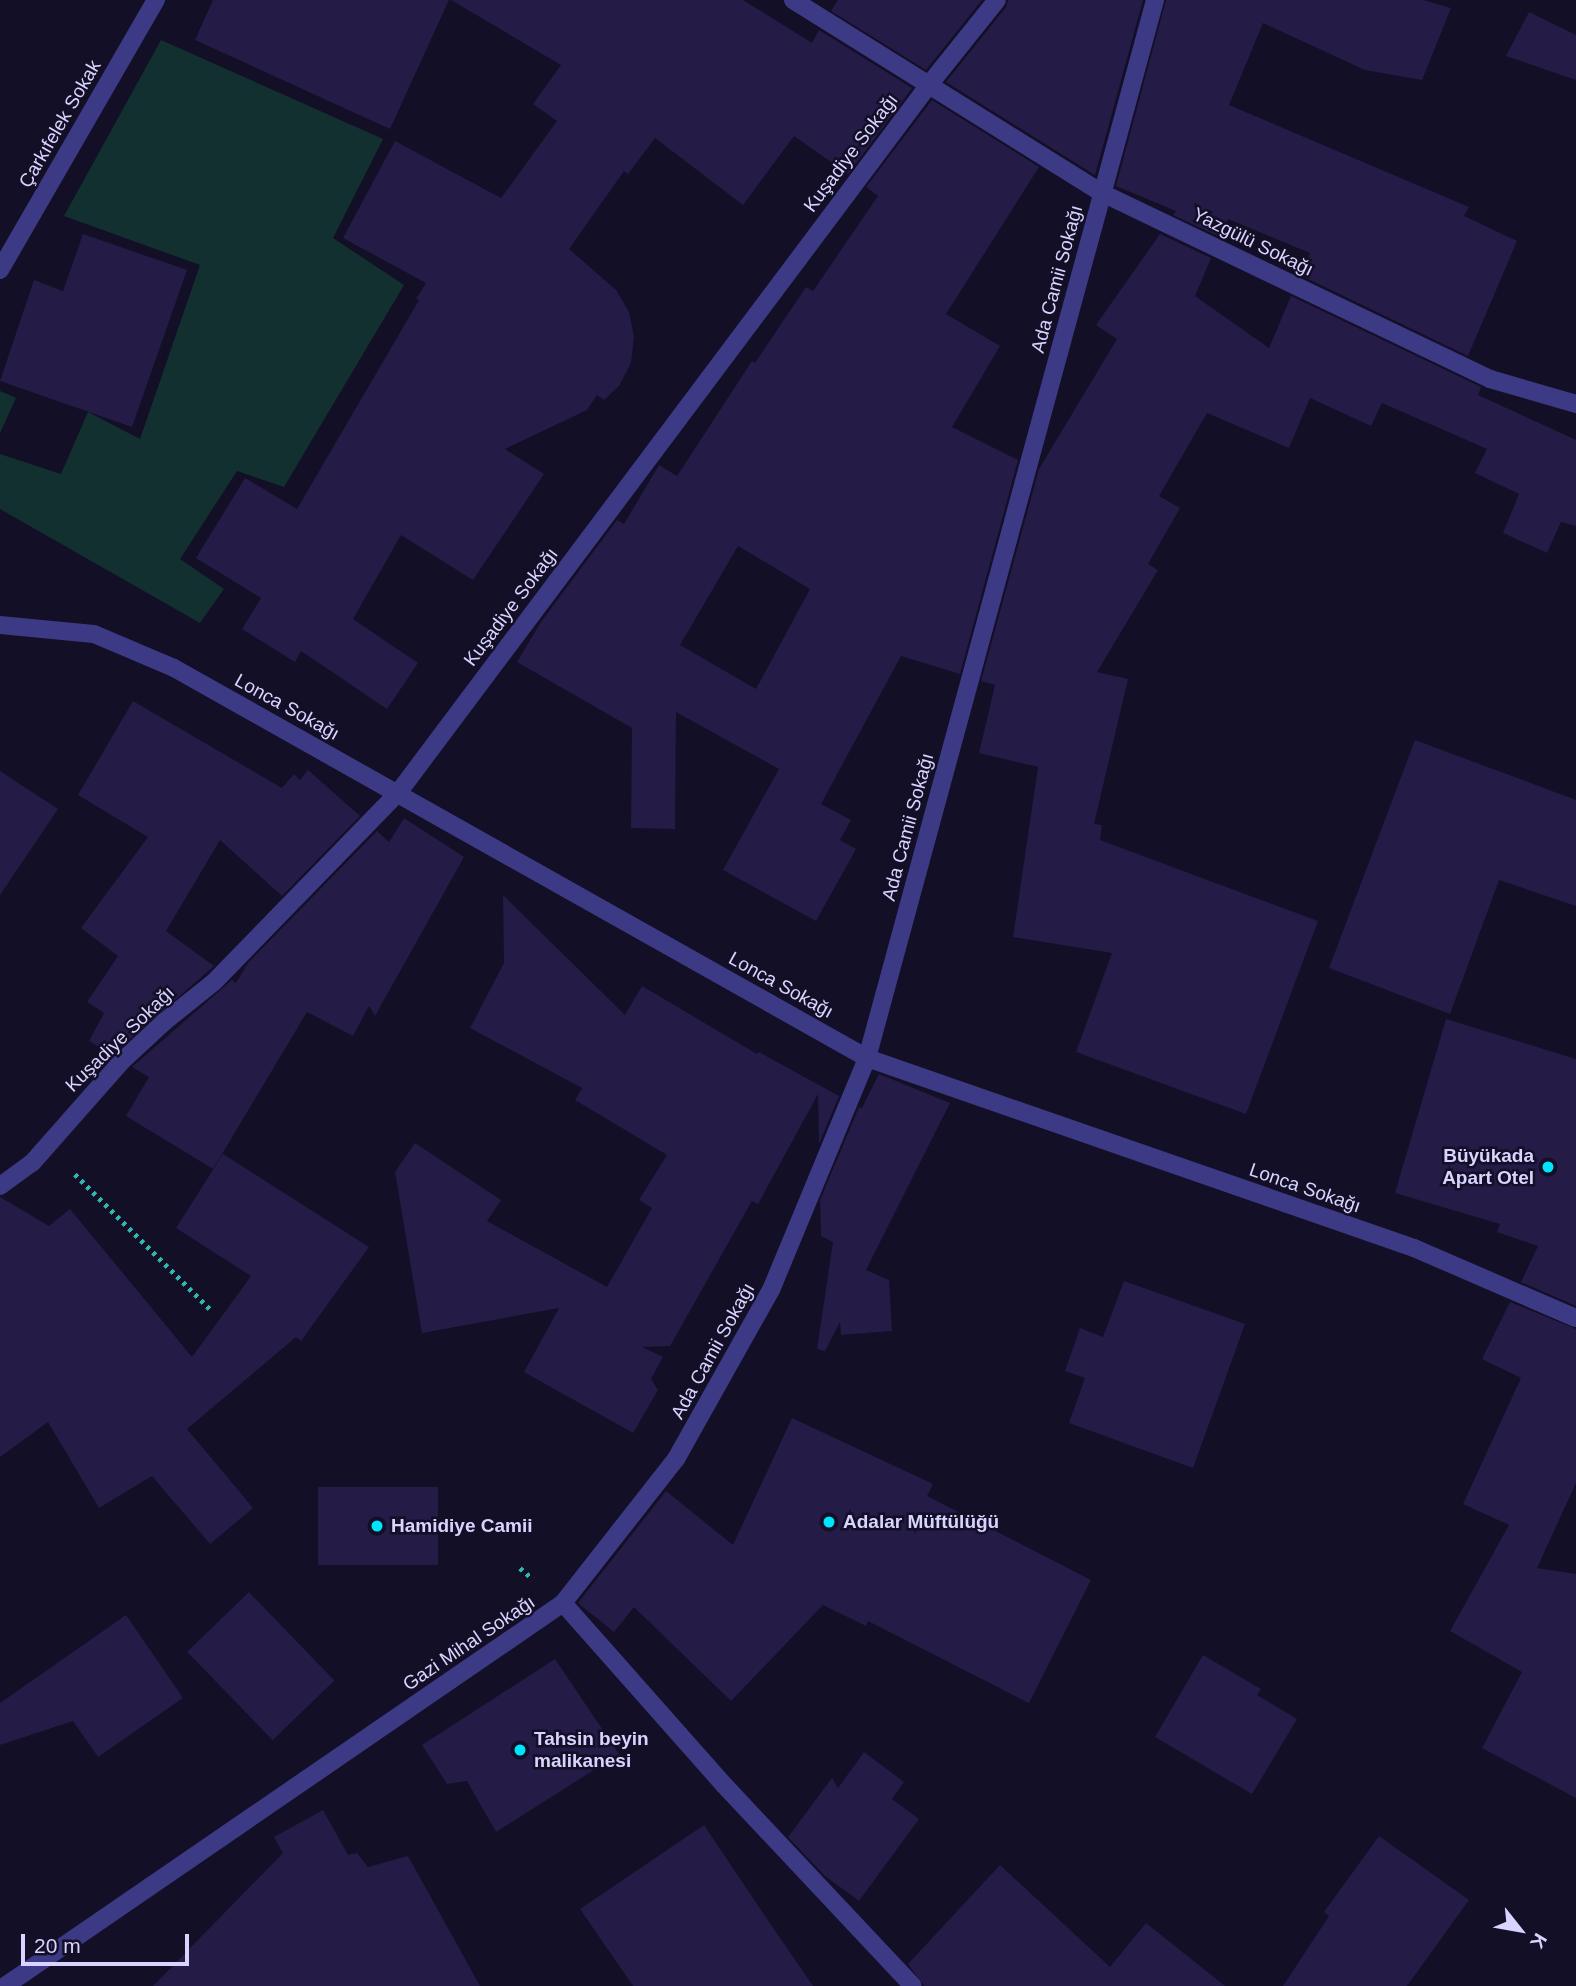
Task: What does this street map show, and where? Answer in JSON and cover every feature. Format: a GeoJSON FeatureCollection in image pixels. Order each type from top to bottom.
{"type":"FeatureCollection","features":[{"type":"Feature","properties":{"kind":"street","name":"Çarkıfelek Sokak"},"geometry":{"type":"LineString","coordinates":[[0,270],[156,0]]}},
{"type":"Feature","properties":{"kind":"street","name":"Yazgülü Sokağı"},"geometry":{"type":"LineString","coordinates":[[793,0],[1102,193],[1490,379],[1576,404]]}},
{"type":"Feature","properties":{"kind":"street","name":"Kuşadiye Sokağı"},"geometry":{"type":"LineString","coordinates":[[0,1186],[32,1163],[121,1062],[164,1022],[214,982],[398,793],[928,86],[998,0]]}},
{"type":"Feature","properties":{"kind":"street","name":"Ada Camii Sokağı"},"geometry":{"type":"LineString","coordinates":[[564,1603],[676,1459],[764,1303],[867,1058],[1155,0]]}},
{"type":"Feature","properties":{"kind":"street","name":"Lonca Sokağı"},"geometry":{"type":"LineString","coordinates":[[0,625],[94,634],[174,668],[867,1058],[1414,1248],[1576,1318]]}},
{"type":"Feature","properties":{"kind":"street","name":"Gazi Mihal Sokağı"},"geometry":{"type":"LineString","coordinates":[[5,1986],[564,1603],[725,1786],[913,1986]]}},
{"type":"Feature","properties":{"kind":"path"},"geometry":{"type":"LineString","coordinates":[[47,1146],[210,1309]]}},
{"type":"Feature","properties":{"kind":"green space"},"geometry":{"type":"Polygon","coordinates":[[[161,40],[383,139],[333,238],[404,285],[284,487],[237,471],[180,559],[224,589],[200,623],[0,509],[0,454],[61,474],[88,412],[140,439],[200,265],[64,216],[161,40]]]}},
{"type":"Feature","properties":{"kind":"green space"},"geometry":{"type":"Polygon","coordinates":[[[0,391],[16,398],[0,433],[0,391]]]}},
{"type":"Feature","properties":{"kind":"building"},"geometry":{"type":"Polygon","coordinates":[[[213,0],[449,0],[390,129],[195,40],[213,0]]]}},
{"type":"Feature","properties":{"kind":"building"},"geometry":{"type":"Polygon","coordinates":[[[451,0],[743,0],[812,43],[819,30],[912,88],[848,174],[794,136],[743,205],[655,138],[628,174],[624,171],[569,249],[616,290],[629,312],[634,337],[631,363],[619,386],[604,400],[597,395],[587,410],[505,449],[544,474],[473,580],[401,535],[353,619],[418,663],[387,709],[301,651],[295,662],[242,629],[261,598],[196,558],[245,478],[297,509],[419,300],[416,299],[426,283],[343,238],[395,141],[501,198],[557,121],[533,104],[561,65],[451,0]]]}},
{"type":"Feature","properties":{"kind":"building"},"geometry":{"type":"Polygon","coordinates":[[[838,0],[982,0],[926,70],[831,11],[838,0]]]}},
{"type":"Feature","properties":{"kind":"building"},"geometry":{"type":"Polygon","coordinates":[[[1008,0],[1143,0],[1095,175],[946,82],[1006,7],[1008,0]]]}},
{"type":"Feature","properties":{"kind":"building"},"geometry":{"type":"Polygon","coordinates":[[[1166,0],[1423,0],[1451,8],[1422,80],[1365,70],[1263,23],[1229,105],[1469,207],[1464,216],[1517,241],[1468,356],[1300,275],[1310,253],[1228,219],[1220,237],[1173,215],[1176,211],[1116,186],[1166,0]]]}},
{"type":"Feature","properties":{"kind":"building"},"geometry":{"type":"Polygon","coordinates":[[[1529,12],[1576,35],[1576,80],[1506,56],[1529,12]]]}},
{"type":"Feature","properties":{"kind":"building"},"geometry":{"type":"Polygon","coordinates":[[[932,100],[1039,167],[946,314],[1000,346],[952,427],[1018,460],[960,674],[901,656],[821,804],[851,820],[840,840],[856,849],[816,921],[723,870],[779,769],[676,712],[675,829],[631,828],[632,728],[517,662],[541,622],[617,520],[624,524],[659,465],[677,476],[752,361],[755,363],[806,287],[813,291],[878,196],[866,187],[932,100]],[[738,546],[680,645],[756,689],[810,589],[738,546]]]}},
{"type":"Feature","properties":{"kind":"building"},"geometry":{"type":"Polygon","coordinates":[[[83,234],[187,270],[132,427],[0,381],[34,280],[63,291],[83,234]]]}},
{"type":"Feature","properties":{"kind":"building"},"geometry":{"type":"Polygon","coordinates":[[[1160,234],[1211,258],[1195,296],[1269,348],[1291,296],[1481,387],[1478,395],[1576,440],[1576,526],[1561,522],[1547,553],[1503,533],[1519,494],[1475,473],[1487,449],[1382,403],[1371,426],[1310,398],[1289,448],[1207,413],[1159,496],[1180,508],[1148,564],[1158,570],[1097,672],[1128,679],[1094,824],[1102,825],[1100,840],[1318,921],[1246,1114],[1076,1052],[1112,953],[1013,937],[1038,767],[979,753],[995,685],[981,681],[1039,469],[1117,339],[1096,325],[1160,234]]]}},
{"type":"Feature","properties":{"kind":"building"},"geometry":{"type":"Polygon","coordinates":[[[133,701],[282,788],[294,774],[300,780],[308,770],[360,816],[282,896],[220,840],[166,931],[214,966],[112,1055],[89,1041],[104,1013],[87,1002],[118,956],[81,928],[148,837],[78,795],[133,701]]]}},
{"type":"Feature","properties":{"kind":"building"},"geometry":{"type":"Polygon","coordinates":[[[1415,740],[1576,800],[1576,906],[1499,880],[1450,1014],[1329,968],[1415,740]]]}},
{"type":"Feature","properties":{"kind":"building"},"geometry":{"type":"Polygon","coordinates":[[[0,771],[58,809],[0,895],[0,771]]]}},
{"type":"Feature","properties":{"kind":"building"},"geometry":{"type":"Polygon","coordinates":[[[404,818],[464,857],[375,1016],[369,1006],[353,1036],[307,1012],[213,1169],[126,1116],[149,1077],[132,1067],[232,980],[236,983],[248,963],[377,831],[389,842],[404,818]]]}},
{"type":"Feature","properties":{"kind":"building"},"geometry":{"type":"Polygon","coordinates":[[[503,895],[625,1015],[642,986],[757,1054],[759,1052],[839,1096],[819,1144],[818,1094],[758,1204],[752,1201],[670,1346],[642,1347],[663,1357],[651,1379],[658,1390],[633,1433],[524,1372],[559,1308],[422,1333],[395,1172],[415,1143],[501,1200],[487,1221],[607,1287],[652,1208],[639,1200],[667,1155],[575,1100],[582,1088],[470,1028],[504,963],[503,895]]]}},
{"type":"Feature","properties":{"kind":"building"},"geometry":{"type":"Polygon","coordinates":[[[1446,1019],[1576,1059],[1576,1306],[1521,1282],[1538,1246],[1497,1232],[1500,1224],[1395,1193],[1446,1019]]]}},
{"type":"Feature","properties":{"kind":"building"},"geometry":{"type":"Polygon","coordinates":[[[879,1074],[950,1103],[866,1270],[889,1280],[892,1331],[841,1335],[840,1322],[825,1351],[817,1349],[833,1242],[821,1236],[820,1200],[859,1107],[862,1108],[879,1074]]]}},
{"type":"Feature","properties":{"kind":"building"},"geometry":{"type":"Polygon","coordinates":[[[223,1154],[369,1247],[301,1341],[296,1337],[187,1429],[253,1508],[210,1544],[152,1476],[99,1508],[48,1422],[0,1457],[0,1197],[49,1226],[70,1209],[192,1357],[251,1276],[176,1228],[223,1154]]]}},
{"type":"Feature","properties":{"kind":"building"},"geometry":{"type":"Polygon","coordinates":[[[1124,1281],[1245,1324],[1193,1468],[1069,1423],[1085,1378],[1065,1371],[1080,1328],[1103,1337],[1124,1281]]]}},
{"type":"Feature","properties":{"kind":"building"},"geometry":{"type":"Polygon","coordinates":[[[1510,1302],[1576,1329],[1576,1483],[1537,1568],[1576,1574],[1576,1798],[1482,1748],[1522,1672],[1450,1631],[1509,1525],[1463,1504],[1521,1378],[1482,1359],[1510,1302]]]}},
{"type":"Feature","properties":{"kind":"building"},"geometry":{"type":"Polygon","coordinates":[[[792,1418],[933,1484],[927,1496],[1091,1580],[1029,1703],[868,1621],[866,1626],[823,1605],[731,1701],[634,1607],[614,1632],[578,1603],[666,1491],[733,1545],[792,1418]]]}},
{"type":"Feature","properties":{"kind":"building","name":"Hamidiye Camii"},"geometry":{"type":"Polygon","coordinates":[[[318,1487],[438,1487],[438,1565],[318,1565],[318,1487]]]}},
{"type":"Feature","properties":{"kind":"building"},"geometry":{"type":"Polygon","coordinates":[[[249,1592],[334,1680],[273,1740],[187,1652],[249,1592]]]}},
{"type":"Feature","properties":{"kind":"building"},"geometry":{"type":"Polygon","coordinates":[[[126,1615],[183,1698],[98,1757],[73,1721],[0,1745],[0,1703],[126,1615]]]}},
{"type":"Feature","properties":{"kind":"building"},"geometry":{"type":"Polygon","coordinates":[[[1203,1655],[1261,1689],[1257,1695],[1297,1719],[1252,1794],[1155,1737],[1203,1655]]]}},
{"type":"Feature","properties":{"kind":"building","name":"Tahsin beyin malikanesi"},"geometry":{"type":"Polygon","coordinates":[[[555,1659],[619,1754],[496,1832],[467,1781],[447,1784],[422,1745],[555,1659]]]}},
{"type":"Feature","properties":{"kind":"building"},"geometry":{"type":"Polygon","coordinates":[[[864,1752],[904,1782],[892,1799],[919,1819],[859,1901],[825,1876],[788,1837],[832,1778],[838,1788],[864,1752]]]}},
{"type":"Feature","properties":{"kind":"building"},"geometry":{"type":"Polygon","coordinates":[[[323,1810],[348,1855],[357,1853],[368,1867],[408,1856],[480,1986],[153,1986],[283,1853],[274,1837],[323,1810]]]}},
{"type":"Feature","properties":{"kind":"building"},"geometry":{"type":"Polygon","coordinates":[[[704,1825],[813,1986],[633,1986],[580,1909],[704,1825]]]}},
{"type":"Feature","properties":{"kind":"building"},"geometry":{"type":"Polygon","coordinates":[[[1379,1836],[1469,1900],[1407,1986],[1283,1986],[1329,1916],[1324,1912],[1379,1836]]]}},
{"type":"Feature","properties":{"kind":"building"},"geometry":{"type":"Polygon","coordinates":[[[1000,1865],[1110,1967],[1146,1923],[1225,1986],[924,1986],[908,1964],[1000,1865]]]}},
{"type":"Feature","properties":{"kind":"place","name":"Büyükada Apart Otel"},"geometry":{"type":"Point","coordinates":[1548,1167]}},
{"type":"Feature","properties":{"kind":"place","name":"Adalar Müftülüğü"},"geometry":{"type":"Point","coordinates":[829,1522]}},
{"type":"Feature","properties":{"kind":"place","name":"Hamidiye Camii"},"geometry":{"type":"Point","coordinates":[377,1526]}},
{"type":"Feature","properties":{"kind":"place","name":"Tahsin beyin malikanesi"},"geometry":{"type":"Point","coordinates":[520,1750]}}]}
